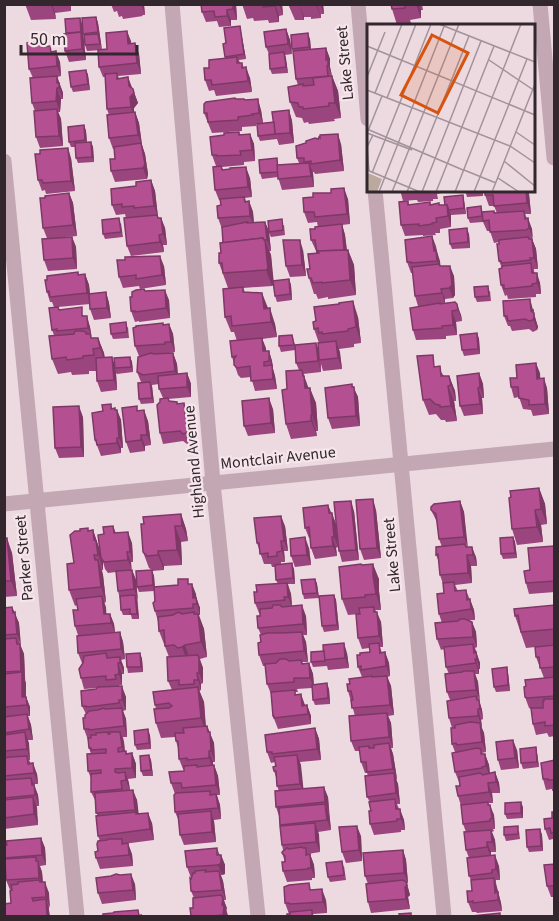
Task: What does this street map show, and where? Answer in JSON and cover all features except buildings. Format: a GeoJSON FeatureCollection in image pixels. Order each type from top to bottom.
{"type":"FeatureCollection","features":[{"type":"Feature","properties":{"kind":"street","name":"Highland Avenue"},"geometry":{"type":"LineString","coordinates":[[172,4],[213,483],[258,916]]}},
{"type":"Feature","properties":{"kind":"street","name":"Lake Street"},"geometry":{"type":"LineString","coordinates":[[358,4],[367,98]]}},
{"type":"Feature","properties":{"kind":"street"},"geometry":{"type":"LineString","coordinates":[[540,4],[555,158]]}},
{"type":"Feature","properties":{"kind":"street","name":"Parker Street"},"geometry":{"type":"LineString","coordinates":[[4,160],[77,916]]}},
{"type":"Feature","properties":{"kind":"street","name":"Lake Street"},"geometry":{"type":"LineString","coordinates":[[375,192],[444,916]]}},
{"type":"Feature","properties":{"kind":"street","name":"Montclair Avenue"},"geometry":{"type":"LineString","coordinates":[[4,504],[555,449]]}}]}
